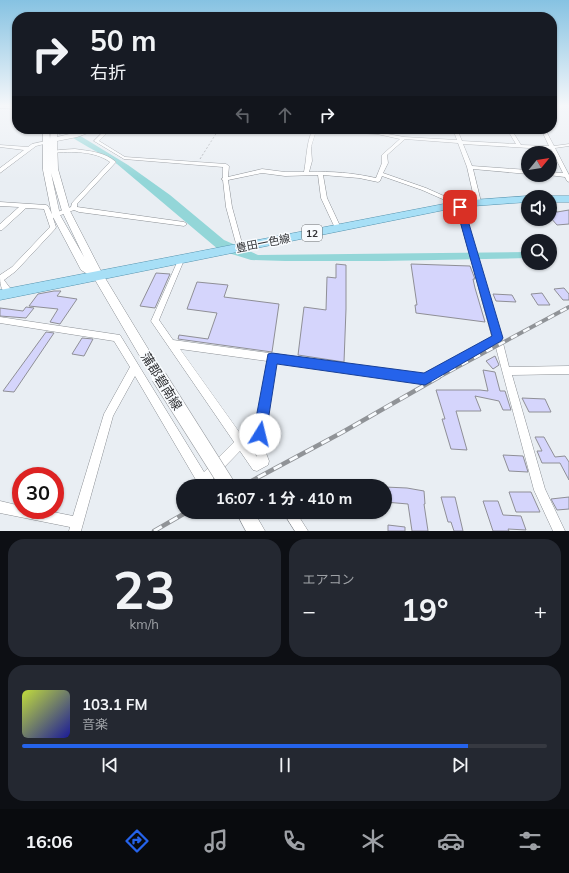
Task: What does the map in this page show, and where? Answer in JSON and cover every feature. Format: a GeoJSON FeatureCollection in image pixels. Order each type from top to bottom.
{"type":"FeatureCollection","features":[{"type":"Feature","properties":{"kind":"main road","name":"蒲郡碧南線"},"geometry":{"type":"LineString","coordinates":[[47,134],[53,152],[54,168],[98,275],[149,362],[224,479]]}},
{"type":"Feature","properties":{"kind":"main road","name":"蒲郡碧南線"},"geometry":{"type":"LineString","coordinates":[[52,134],[49,141],[47,170],[53,216],[85,267],[98,275]]}},
{"type":"Feature","properties":{"kind":"main road"},"geometry":{"type":"LineString","coordinates":[[49,141],[81,134]]}},
{"type":"Feature","properties":{"kind":"main road"},"geometry":{"type":"LineString","coordinates":[[557,199],[569,199]]}},
{"type":"Feature","properties":{"kind":"main road","name":"豊田一色線"},"geometry":{"type":"LineString","coordinates":[[5,294],[459,204],[521,200]]}},
{"type":"Feature","properties":{"kind":"main road"},"geometry":{"type":"LineString","coordinates":[[248,519],[256,531]]}},
{"type":"Feature","properties":{"kind":"street"},"geometry":{"type":"LineString","coordinates":[[103,134],[96,141],[124,158],[226,166],[224,178],[226,193],[240,247]]}},
{"type":"Feature","properties":{"kind":"street"},"geometry":{"type":"LineString","coordinates":[[306,173],[309,161],[309,147],[313,134]]}},
{"type":"Feature","properties":{"kind":"street"},"geometry":{"type":"LineString","coordinates":[[383,134],[404,138],[519,146]]}},
{"type":"Feature","properties":{"kind":"street"},"geometry":{"type":"LineString","coordinates":[[457,134],[470,167],[478,202]]}},
{"type":"Feature","properties":{"kind":"street"},"geometry":{"type":"LineString","coordinates":[[512,134],[519,146]]}},
{"type":"Feature","properties":{"kind":"street"},"geometry":{"type":"LineString","coordinates":[[546,134],[552,146]]}},
{"type":"Feature","properties":{"kind":"street"},"geometry":{"type":"LineString","coordinates":[[224,178],[262,171],[285,174],[320,173],[359,176],[378,180],[385,163],[384,155],[404,138]]}},
{"type":"Feature","properties":{"kind":"street"},"geometry":{"type":"LineString","coordinates":[[0,171],[38,143],[49,141]]}},
{"type":"Feature","properties":{"kind":"street"},"geometry":{"type":"LineString","coordinates":[[557,146],[569,145]]}},
{"type":"Feature","properties":{"kind":"street"},"geometry":{"type":"LineString","coordinates":[[0,146],[29,149]]}},
{"type":"Feature","properties":{"kind":"street"},"geometry":{"type":"LineString","coordinates":[[53,152],[60,151],[101,154],[113,162],[70,210]]}},
{"type":"Feature","properties":{"kind":"street"},"geometry":{"type":"LineString","coordinates":[[557,157],[568,178]]}},
{"type":"Feature","properties":{"kind":"street"},"geometry":{"type":"LineString","coordinates":[[470,167],[521,171]]}},
{"type":"Feature","properties":{"kind":"street"},"geometry":{"type":"LineString","coordinates":[[320,173],[324,198],[338,228]]}},
{"type":"Feature","properties":{"kind":"street"},"geometry":{"type":"LineString","coordinates":[[381,174],[424,189],[459,204],[540,490],[559,531]]}},
{"type":"Feature","properties":{"kind":"street"},"geometry":{"type":"LineString","coordinates":[[557,176],[568,178]]}},
{"type":"Feature","properties":{"kind":"street"},"geometry":{"type":"LineString","coordinates":[[0,204],[46,207],[53,216],[53,227],[14,269],[0,280],[5,294]]}},
{"type":"Feature","properties":{"kind":"street"},"geometry":{"type":"LineString","coordinates":[[0,228],[24,206]]}},
{"type":"Feature","properties":{"kind":"street"},"geometry":{"type":"LineString","coordinates":[[53,216],[70,210],[79,210],[184,224]]}},
{"type":"Feature","properties":{"kind":"street"},"geometry":{"type":"LineString","coordinates":[[181,260],[155,320],[257,466],[264,461],[258,445],[272,358]]}},
{"type":"Feature","properties":{"kind":"street"},"geometry":{"type":"LineString","coordinates":[[0,320],[117,338],[203,481],[241,442]]}},
{"type":"Feature","properties":{"kind":"street"},"geometry":{"type":"LineString","coordinates":[[172,344],[425,379],[498,338]]}},
{"type":"Feature","properties":{"kind":"street"},"geometry":{"type":"LineString","coordinates":[[0,507],[77,527],[109,414],[135,367]]}},
{"type":"Feature","properties":{"kind":"street"},"geometry":{"type":"LineString","coordinates":[[506,371],[569,370]]}},
{"type":"Feature","properties":{"kind":"street"},"geometry":{"type":"LineString","coordinates":[[294,519],[302,531]]}},
{"type":"Feature","properties":{"kind":"path"},"geometry":{"type":"LineString","coordinates":[[198,163],[216,134]]}},
{"type":"Feature","properties":{"kind":"water"},"geometry":{"type":"Polygon","coordinates":[[[67,134],[77,134],[128,165],[170,195],[224,240],[258,255],[521,252],[521,258],[384,261],[251,260],[219,250],[117,164],[67,134]]]}},
{"type":"Feature","properties":{"kind":"building"},"geometry":{"type":"Polygon","coordinates":[[[569,210],[569,224],[557,225],[557,212],[569,210]]]}},
{"type":"Feature","properties":{"kind":"building"},"geometry":{"type":"Polygon","coordinates":[[[336,264],[346,265],[344,362],[298,355],[304,307],[326,310],[327,277],[336,278],[336,264]]]}},
{"type":"Feature","properties":{"kind":"building"},"geometry":{"type":"Polygon","coordinates":[[[411,264],[470,266],[475,279],[473,279],[475,288],[485,322],[416,313],[415,305],[417,305],[411,264]]]}},
{"type":"Feature","properties":{"kind":"building"},"geometry":{"type":"Polygon","coordinates":[[[156,273],[170,274],[155,308],[140,306],[156,273]]]}},
{"type":"Feature","properties":{"kind":"building"},"geometry":{"type":"Polygon","coordinates":[[[197,282],[228,285],[224,297],[279,304],[272,352],[178,339],[179,335],[208,339],[217,313],[187,309],[197,282]]]}},
{"type":"Feature","properties":{"kind":"building"},"geometry":{"type":"Polygon","coordinates":[[[564,288],[569,294],[569,300],[563,300],[554,289],[564,288]]]}},
{"type":"Feature","properties":{"kind":"building"},"geometry":{"type":"Polygon","coordinates":[[[61,291],[57,296],[77,299],[60,324],[50,322],[58,309],[29,306],[38,294],[61,291]]]}},
{"type":"Feature","properties":{"kind":"building"},"geometry":{"type":"Polygon","coordinates":[[[542,293],[550,305],[538,305],[531,294],[542,293]]]}},
{"type":"Feature","properties":{"kind":"building"},"geometry":{"type":"Polygon","coordinates":[[[493,294],[512,295],[516,302],[496,301],[493,294]]]}},
{"type":"Feature","properties":{"kind":"building"},"geometry":{"type":"Polygon","coordinates":[[[26,307],[34,308],[26,318],[0,316],[0,308],[23,311],[26,307]]]}},
{"type":"Feature","properties":{"kind":"building"},"geometry":{"type":"Polygon","coordinates":[[[46,332],[54,333],[14,392],[3,391],[46,332]]]}},
{"type":"Feature","properties":{"kind":"building"},"geometry":{"type":"Polygon","coordinates":[[[82,338],[93,339],[84,356],[72,354],[82,338]]]}},
{"type":"Feature","properties":{"kind":"building"},"geometry":{"type":"Polygon","coordinates":[[[495,356],[499,365],[493,369],[486,361],[495,356]]]}},
{"type":"Feature","properties":{"kind":"building"},"geometry":{"type":"Polygon","coordinates":[[[483,370],[495,372],[500,391],[505,391],[511,410],[503,410],[499,401],[475,396],[481,411],[456,411],[467,450],[451,449],[442,419],[445,419],[436,390],[488,391],[483,370]]]}},
{"type":"Feature","properties":{"kind":"building"},"geometry":{"type":"Polygon","coordinates":[[[522,398],[545,399],[551,412],[529,412],[522,398]]]}},
{"type":"Feature","properties":{"kind":"building"},"geometry":{"type":"Polygon","coordinates":[[[535,437],[544,437],[555,457],[565,456],[569,462],[569,480],[560,463],[542,463],[537,451],[542,451],[535,437]]]}},
{"type":"Feature","properties":{"kind":"building"},"geometry":{"type":"Polygon","coordinates":[[[503,455],[523,456],[528,472],[509,471],[503,455]]]}},
{"type":"Feature","properties":{"kind":"building"},"geometry":{"type":"Polygon","coordinates":[[[392,487],[424,491],[424,504],[428,531],[412,531],[408,504],[392,503],[392,487]]]}},
{"type":"Feature","properties":{"kind":"building"},"geometry":{"type":"Polygon","coordinates":[[[509,492],[531,492],[540,512],[516,512],[509,492]]]}},
{"type":"Feature","properties":{"kind":"building"},"geometry":{"type":"Polygon","coordinates":[[[441,497],[455,497],[463,531],[454,531],[451,522],[448,522],[441,497]]]}},
{"type":"Feature","properties":{"kind":"building"},"geometry":{"type":"Polygon","coordinates":[[[569,497],[569,509],[557,510],[551,499],[569,497]]]}},
{"type":"Feature","properties":{"kind":"building"},"geometry":{"type":"Polygon","coordinates":[[[483,501],[498,501],[503,515],[521,516],[526,530],[508,529],[509,531],[493,531],[483,501]]]}},
{"type":"Feature","properties":{"kind":"building"},"geometry":{"type":"Polygon","coordinates":[[[388,525],[405,527],[405,531],[388,531],[388,525]]]}},
{"type":"Feature","properties":{"kind":"railway"},"geometry":{"type":"LineString","coordinates":[[437,378],[569,307]]}},
{"type":"Feature","properties":{"kind":"railway"},"geometry":{"type":"LineString","coordinates":[[255,479],[341,433],[439,377]]}},
{"type":"Feature","properties":{"kind":"railway"},"geometry":{"type":"LineString","coordinates":[[154,531],[176,518]]}},
{"type":"Feature","properties":{"kind":"route"},"geometry":{"type":"LineString","coordinates":[[260,434],[272,358],[425,379],[498,338],[460,207]]}}]}
